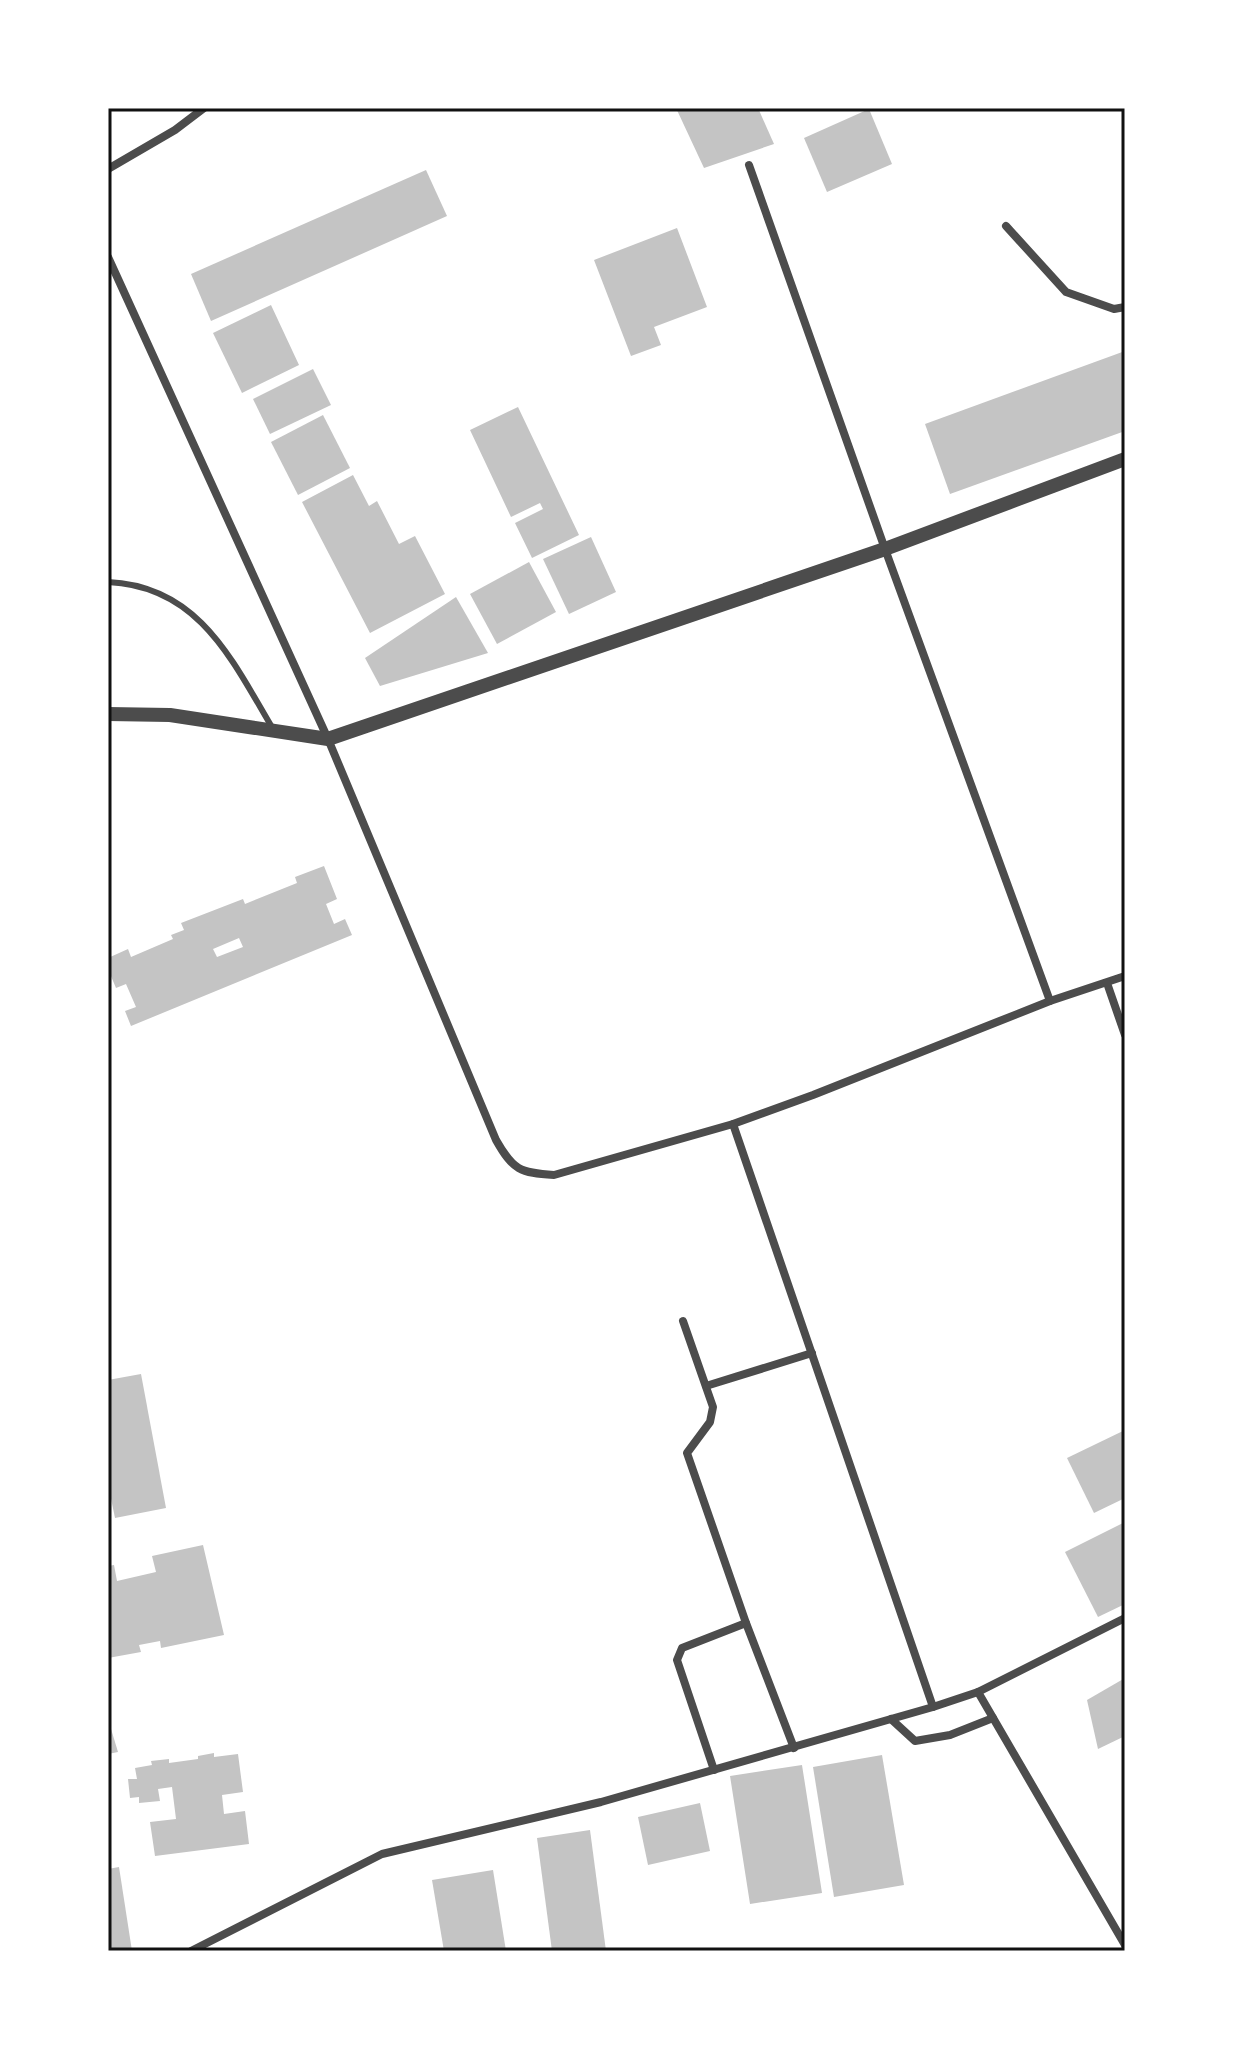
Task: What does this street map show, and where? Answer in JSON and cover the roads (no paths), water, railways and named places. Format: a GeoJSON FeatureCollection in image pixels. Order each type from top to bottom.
{"type":"FeatureCollection","features":[{"type":"Feature","properties":{"kind":"street"},"geometry":{"type":"LineString","coordinates":[[108,169],[175,130],[204,108]]}},
{"type":"Feature","properties":{"kind":"street"},"geometry":{"type":"LineString","coordinates":[[749,165],[1050,1001]]}},
{"type":"Feature","properties":{"kind":"street"},"geometry":{"type":"LineString","coordinates":[[1006,226],[1066,292],[1114,309],[1125,307]]}},
{"type":"Feature","properties":{"kind":"street"},"geometry":{"type":"LineString","coordinates":[[108,257],[328,739],[496,1140],[507,1160],[518,1170],[554,1175],[733,1124],[1050,1001],[1125,976]]}},
{"type":"Feature","properties":{"kind":"street"},"geometry":{"type":"LineString","coordinates":[[108,714],[170,715],[328,739],[885,549],[1125,459]]}},
{"type":"Feature","properties":{"kind":"street"},"geometry":{"type":"LineString","coordinates":[[1107,983],[1125,1035]]}},
{"type":"Feature","properties":{"kind":"street"},"geometry":{"type":"LineString","coordinates":[[733,1124],[933,1707]]}},
{"type":"Feature","properties":{"kind":"street"},"geometry":{"type":"LineString","coordinates":[[683,1321],[713,1407],[710,1422],[687,1453],[746,1623],[794,1748]]}},
{"type":"Feature","properties":{"kind":"street"},"geometry":{"type":"LineString","coordinates":[[706,1386],[812,1353]]}},
{"type":"Feature","properties":{"kind":"street"},"geometry":{"type":"LineString","coordinates":[[191,1951],[382,1854],[601,1802],[933,1707],[978,1692],[1125,1618]]}},
{"type":"Feature","properties":{"kind":"street"},"geometry":{"type":"LineString","coordinates":[[714,1770],[677,1660],[682,1648],[746,1623]]}},
{"type":"Feature","properties":{"kind":"street"},"geometry":{"type":"LineString","coordinates":[[978,1692],[1125,1945]]}},
{"type":"Feature","properties":{"kind":"street"},"geometry":{"type":"LineString","coordinates":[[891,1719],[915,1741],[950,1735],[993,1718]]}},
{"type":"Feature","properties":{"kind":"lane"},"geometry":{"type":"LineString","coordinates":[[108,582],[134,583],[167,596],[187,609],[232,659],[273,729]]}}]}
